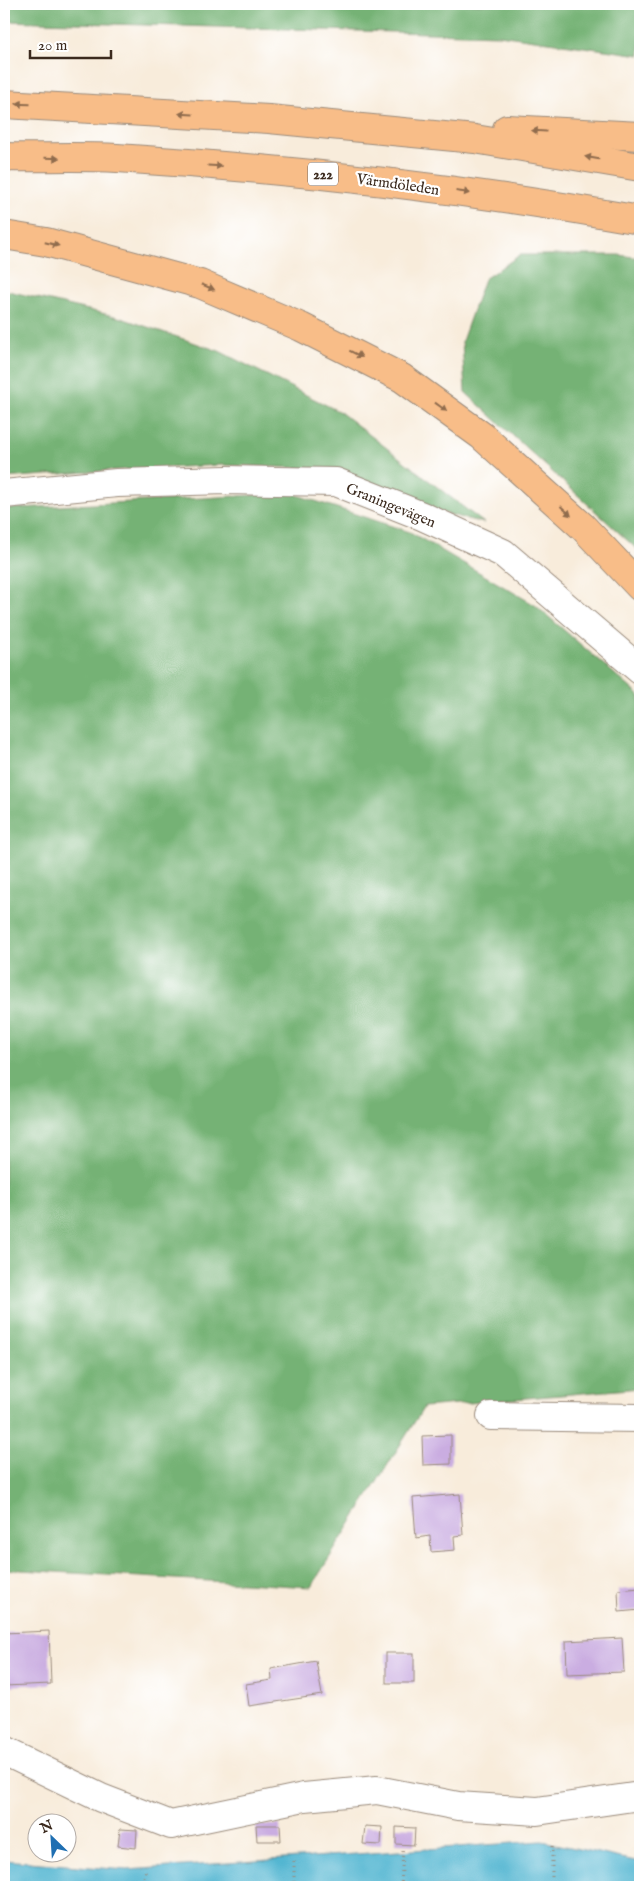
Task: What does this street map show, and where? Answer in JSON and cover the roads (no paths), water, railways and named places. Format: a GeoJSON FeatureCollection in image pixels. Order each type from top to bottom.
{"type":"FeatureCollection","features":[{"type":"Feature","properties":{"kind":"highway"},"geometry":{"type":"LineString","coordinates":[[4,104],[269,119],[640,136]]}},
{"type":"Feature","properties":{"kind":"highway"},"geometry":{"type":"LineString","coordinates":[[269,119],[476,139],[640,167]]}},
{"type":"Feature","properties":{"kind":"highway","name":"Värmdöleden"},"geometry":{"type":"LineString","coordinates":[[4,157],[116,158],[330,175],[542,202],[640,220]]}},
{"type":"Feature","properties":{"kind":"highway"},"geometry":{"type":"LineString","coordinates":[[4,235],[46,242],[200,284],[301,327],[402,378],[482,436],[584,527],[640,587]]}},
{"type":"Feature","properties":{"kind":"street","name":"Graningevägen"},"geometry":{"type":"LineString","coordinates":[[4,494],[117,483],[227,480],[336,482],[422,516],[503,554],[640,670]]}},
{"type":"Feature","properties":{"kind":"street"},"geometry":{"type":"LineString","coordinates":[[491,1416],[640,1418]]}},
{"type":"Feature","properties":{"kind":"street"},"geometry":{"type":"LineString","coordinates":[[4,1751],[101,1798],[171,1825],[304,1797],[377,1790],[458,1806],[537,1811],[633,1797],[640,1798]]}},
{"type":"Feature","properties":{"kind":"water"},"geometry":{"type":"Polygon","coordinates":[[[542,1841],[640,1862],[640,1887],[4,1887],[4,1860],[28,1862],[28,1864],[53,1864],[127,1870],[542,1841]]]}}]}
